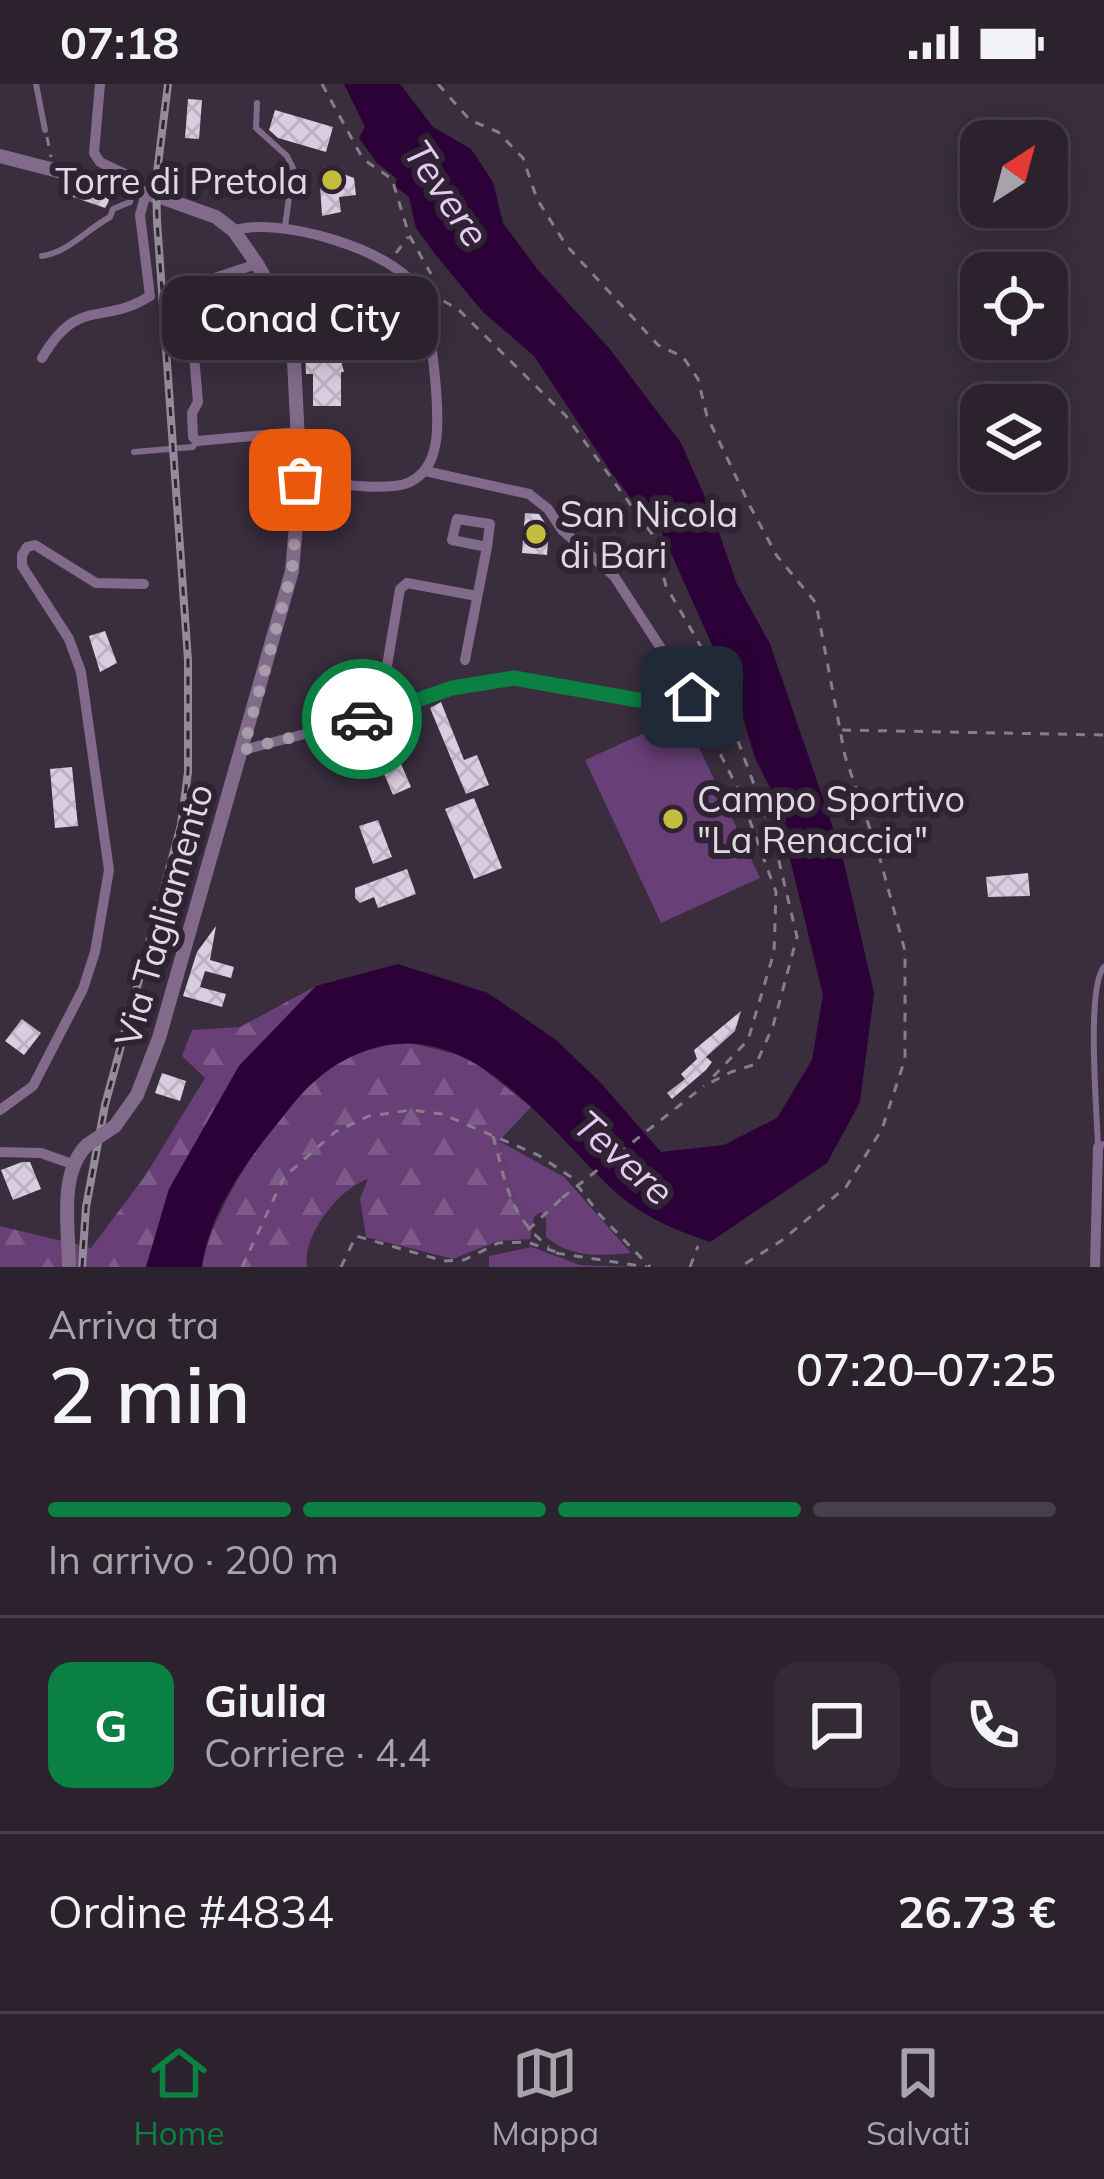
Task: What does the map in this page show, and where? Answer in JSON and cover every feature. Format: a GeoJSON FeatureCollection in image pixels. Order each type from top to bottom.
{"type":"FeatureCollection","features":[{"type":"Feature","properties":{"kind":"street"},"geometry":{"type":"LineString","coordinates":[[42,358],[57,332],[72,320],[150,296],[139,192],[125,174],[100,162],[94,153],[100,84]]}},
{"type":"Feature","properties":{"kind":"street","name":"Via Tagliamento"},"geometry":{"type":"LineString","coordinates":[[0,155],[200,209],[234,230],[284,311],[293,341],[300,480],[292,571],[152,1062],[127,1115],[87,1145],[72,1164]]}},
{"type":"Feature","properties":{"kind":"street"},"geometry":{"type":"LineString","coordinates":[[234,230],[245,226],[332,239],[389,261],[412,282],[427,316],[438,423],[436,446],[425,471],[397,487],[300,480]]}},
{"type":"Feature","properties":{"kind":"street"},"geometry":{"type":"LineString","coordinates":[[175,291],[257,264]]}},
{"type":"Feature","properties":{"kind":"street"},"geometry":{"type":"LineString","coordinates":[[284,311],[217,320],[192,332],[198,402],[192,425],[197,440],[298,432]]}},
{"type":"Feature","properties":{"kind":"street"},"geometry":{"type":"LineString","coordinates":[[293,341],[389,344]]}},
{"type":"Feature","properties":{"kind":"street"},"geometry":{"type":"LineString","coordinates":[[243,750],[452,688],[514,678],[638,700],[692,697],[614,576],[562,530],[548,508],[529,494],[425,471]]}},
{"type":"Feature","properties":{"kind":"street"},"geometry":{"type":"LineString","coordinates":[[0,1110],[33,1085],[83,989],[109,870],[81,671],[69,639],[22,566],[22,555],[35,545],[96,584],[145,584]]}},
{"type":"Feature","properties":{"kind":"street"},"geometry":{"type":"LineString","coordinates":[[465,660],[487,547]]}},
{"type":"Feature","properties":{"kind":"street"},"geometry":{"type":"LineString","coordinates":[[379,713],[400,589],[407,584],[477,596]]}},
{"type":"Feature","properties":{"kind":"street"},"geometry":{"type":"LineString","coordinates":[[1095,1267],[1101,1146]]}},
{"type":"Feature","properties":{"kind":"street"},"geometry":{"type":"LineString","coordinates":[[0,1152],[41,1153],[72,1164],[69,1267]]}},
{"type":"Feature","properties":{"kind":"lane"},"geometry":{"type":"LineString","coordinates":[[36,84],[45,130]]}},
{"type":"Feature","properties":{"kind":"lane"},"geometry":{"type":"LineString","coordinates":[[257,103],[256,128],[287,156],[293,168],[284,230]]}},
{"type":"Feature","properties":{"kind":"lane"},"geometry":{"type":"LineString","coordinates":[[42,256],[71,246],[84,231],[110,217],[112,209],[130,202],[139,192]]}},
{"type":"Feature","properties":{"kind":"lane"},"geometry":{"type":"LineString","coordinates":[[179,448],[193,447],[197,440]]}},
{"type":"Feature","properties":{"kind":"lane"},"geometry":{"type":"LineString","coordinates":[[134,452],[169,449]]}},
{"type":"Feature","properties":{"kind":"lane"},"geometry":{"type":"LineString","coordinates":[[1101,1146],[1095,978],[1104,968]]}},
{"type":"Feature","properties":{"kind":"path"},"geometry":{"type":"LineString","coordinates":[[322,84],[363,159],[392,179],[409,235],[431,274]]}},
{"type":"Feature","properties":{"kind":"path"},"geometry":{"type":"LineString","coordinates":[[438,84],[470,120],[498,132],[523,158],[537,199],[566,245],[658,345],[682,356],[698,380],[707,416],[750,506],[777,556],[816,603],[844,756],[879,855],[905,951],[905,1059],[882,1129],[846,1187],[781,1241],[740,1267]]}},
{"type":"Feature","properties":{"kind":"path"},"geometry":{"type":"LineString","coordinates":[[45,130],[52,160]]}},
{"type":"Feature","properties":{"kind":"path"},"geometry":{"type":"LineString","coordinates":[[389,261],[409,235]]}},
{"type":"Feature","properties":{"kind":"path"},"geometry":{"type":"LineString","coordinates":[[527,1230],[704,1086],[748,1040],[774,952],[776,892],[739,791],[692,697]]}},
{"type":"Feature","properties":{"kind":"path"},"geometry":{"type":"LineString","coordinates":[[841,730],[1104,735]]}},
{"type":"Feature","properties":{"kind":"path"},"geometry":{"type":"LineString","coordinates":[[242,1267],[284,1177],[335,1132],[369,1116],[410,1110],[442,1114],[538,1155],[571,1177],[649,1267]]}},
{"type":"Feature","properties":{"kind":"path"},"geometry":{"type":"LineString","coordinates":[[492,1134],[508,1198],[527,1230],[556,1252]]}},
{"type":"Feature","properties":{"kind":"path"},"geometry":{"type":"LineString","coordinates":[[341,1267],[356,1236],[444,1261],[464,1260],[498,1244],[527,1242],[556,1252],[649,1267]]}},
{"type":"Feature","properties":{"kind":"path"},"geometry":{"type":"LineString","coordinates":[[690,1267],[698,1246]]}},
{"type":"Feature","properties":{"kind":"green space","name":"Campo Sportivo \"La Renaccia\""},"geometry":{"type":"Polygon","coordinates":[[[684,715],[760,878],[661,923],[585,760],[684,715]]]}},
{"type":"Feature","properties":{"kind":"green space"},"geometry":{"type":"Polygon","coordinates":[[[316,986],[239,1066],[169,1189],[146,1267],[0,1267],[0,1226],[91,1248],[145,1176],[205,1078],[182,1056],[192,1030],[240,1027],[316,986]]]}},
{"type":"Feature","properties":{"kind":"green space"},"geometry":{"type":"Polygon","coordinates":[[[398,1040],[468,1057],[531,1107],[499,1141],[515,1202],[534,1217],[530,1239],[498,1241],[453,1259],[366,1237],[360,1199],[368,1179],[346,1192],[325,1215],[310,1241],[307,1267],[202,1267],[235,1184],[296,1098],[337,1060],[398,1040]]]}},
{"type":"Feature","properties":{"kind":"green space"},"geometry":{"type":"Polygon","coordinates":[[[499,1141],[564,1177],[631,1253],[575,1252],[546,1237],[541,1212],[534,1217],[515,1202],[499,1141]]]}},
{"type":"Feature","properties":{"kind":"green space"},"geometry":{"type":"Polygon","coordinates":[[[532,1247],[580,1265],[636,1267],[489,1267],[489,1256],[532,1247]]]}},
{"type":"Feature","properties":{"kind":"water","name":"Tevere"},"geometry":{"type":"Polygon","coordinates":[[[344,84],[400,84],[433,127],[471,149],[493,182],[503,223],[538,270],[609,348],[681,443],[736,582],[770,644],[842,854],[874,993],[860,1102],[827,1163],[710,1242],[664,1224],[621,1197],[538,1114],[477,1064],[443,1049],[407,1043],[345,1060],[297,1099],[223,1202],[202,1267],[146,1267],[169,1189],[239,1066],[316,986],[398,964],[488,993],[556,1040],[661,1152],[724,1145],[777,1118],[812,1060],[823,995],[775,797],[657,522],[645,517],[611,472],[534,356],[482,311],[416,228],[409,197],[359,138],[365,127],[344,84]]]}},
{"type":"Feature","properties":{"kind":"building"},"geometry":{"type":"Polygon","coordinates":[[[188,99],[202,100],[199,139],[185,138],[188,99]]]}},
{"type":"Feature","properties":{"kind":"building"},"geometry":{"type":"Polygon","coordinates":[[[275,110],[333,127],[326,152],[278,138],[269,130],[275,110]]]}},
{"type":"Feature","properties":{"kind":"building"},"geometry":{"type":"Polygon","coordinates":[[[325,167],[354,178],[356,195],[339,197],[341,212],[322,216],[320,185],[325,167]]]}},
{"type":"Feature","properties":{"kind":"building"},"geometry":{"type":"Polygon","coordinates":[[[68,185],[110,196],[108,203],[105,208],[65,194],[68,185]]]}},
{"type":"Feature","properties":{"kind":"building"},"geometry":{"type":"Polygon","coordinates":[[[345,312],[344,332],[303,331],[304,314],[345,312]]]}},
{"type":"Feature","properties":{"kind":"building"},"geometry":{"type":"Polygon","coordinates":[[[305,351],[339,352],[344,372],[341,406],[313,406],[313,374],[306,374],[305,351]]]}},
{"type":"Feature","properties":{"kind":"building","name":"San Nicola di Bari"},"geometry":{"type":"Polygon","coordinates":[[[525,513],[539,514],[549,529],[547,555],[522,553],[525,513]]]}},
{"type":"Feature","properties":{"kind":"building"},"geometry":{"type":"Polygon","coordinates":[[[105,631],[117,663],[100,672],[89,636],[105,631]]]}},
{"type":"Feature","properties":{"kind":"building"},"geometry":{"type":"Polygon","coordinates":[[[441,702],[464,760],[477,755],[489,785],[466,794],[430,708],[441,702]]]}},
{"type":"Feature","properties":{"kind":"building"},"geometry":{"type":"Polygon","coordinates":[[[398,757],[411,787],[393,795],[380,764],[398,757]]]}},
{"type":"Feature","properties":{"kind":"building"},"geometry":{"type":"Polygon","coordinates":[[[72,767],[78,826],[55,828],[50,769],[72,767]]]}},
{"type":"Feature","properties":{"kind":"building"},"geometry":{"type":"Polygon","coordinates":[[[474,798],[502,868],[474,879],[445,809],[474,798]]]}},
{"type":"Feature","properties":{"kind":"building"},"geometry":{"type":"Polygon","coordinates":[[[378,820],[392,857],[373,864],[359,826],[378,820]]]}},
{"type":"Feature","properties":{"kind":"building"},"geometry":{"type":"Polygon","coordinates":[[[407,869],[416,894],[378,908],[374,897],[360,903],[355,898],[355,888],[407,869]]]}},
{"type":"Feature","properties":{"kind":"building"},"geometry":{"type":"Polygon","coordinates":[[[1028,873],[1030,896],[988,897],[986,877],[1028,873]]]}},
{"type":"Feature","properties":{"kind":"building"},"geometry":{"type":"Polygon","coordinates":[[[216,926],[210,960],[234,967],[231,978],[205,971],[200,987],[226,994],[222,1007],[183,996],[197,952],[216,926]]]}},
{"type":"Feature","properties":{"kind":"building"},"geometry":{"type":"Polygon","coordinates":[[[741,1011],[735,1031],[706,1057],[712,1062],[706,1070],[672,1099],[667,1093],[685,1079],[681,1074],[697,1059],[694,1050],[741,1011]]]}},
{"type":"Feature","properties":{"kind":"building"},"geometry":{"type":"Polygon","coordinates":[[[22,1019],[41,1033],[24,1055],[5,1041],[22,1019]]]}},
{"type":"Feature","properties":{"kind":"building"},"geometry":{"type":"Polygon","coordinates":[[[162,1073],[186,1081],[180,1101],[155,1093],[162,1073]]]}},
{"type":"Feature","properties":{"kind":"building"},"geometry":{"type":"Polygon","coordinates":[[[30,1162],[41,1189],[13,1200],[1,1170],[30,1162]]]}},
{"type":"Feature","properties":{"kind":"railway"},"geometry":{"type":"LineString","coordinates":[[82,1267],[86,1207],[105,1105],[181,825],[188,772],[188,660],[157,221],[156,181],[168,84]]}},
{"type":"Feature","properties":{"kind":"way so far"},"geometry":{"type":"LineString","coordinates":[[300,480],[292,571],[243,750],[362,719]]}},
{"type":"Feature","properties":{"kind":"place","name":"Torre di Pretola"},"geometry":{"type":"Point","coordinates":[332,180]}},
{"type":"Feature","properties":{"kind":"place","name":"Conad City"},"geometry":{"type":"Point","coordinates":[300,480]}},
{"type":"Feature","properties":{"kind":"place","name":"San Nicola di Bari"},"geometry":{"type":"Point","coordinates":[536,534]}},
{"type":"Feature","properties":{"kind":"place","name":"Campo Sportivo \"La Renaccia\""},"geometry":{"type":"Point","coordinates":[673,819]}},
{"type":"Feature","properties":{"kind":"route"},"geometry":{"type":"LineString","coordinates":[[362,719],[452,688],[514,678],[638,700],[692,697]]}}]}
